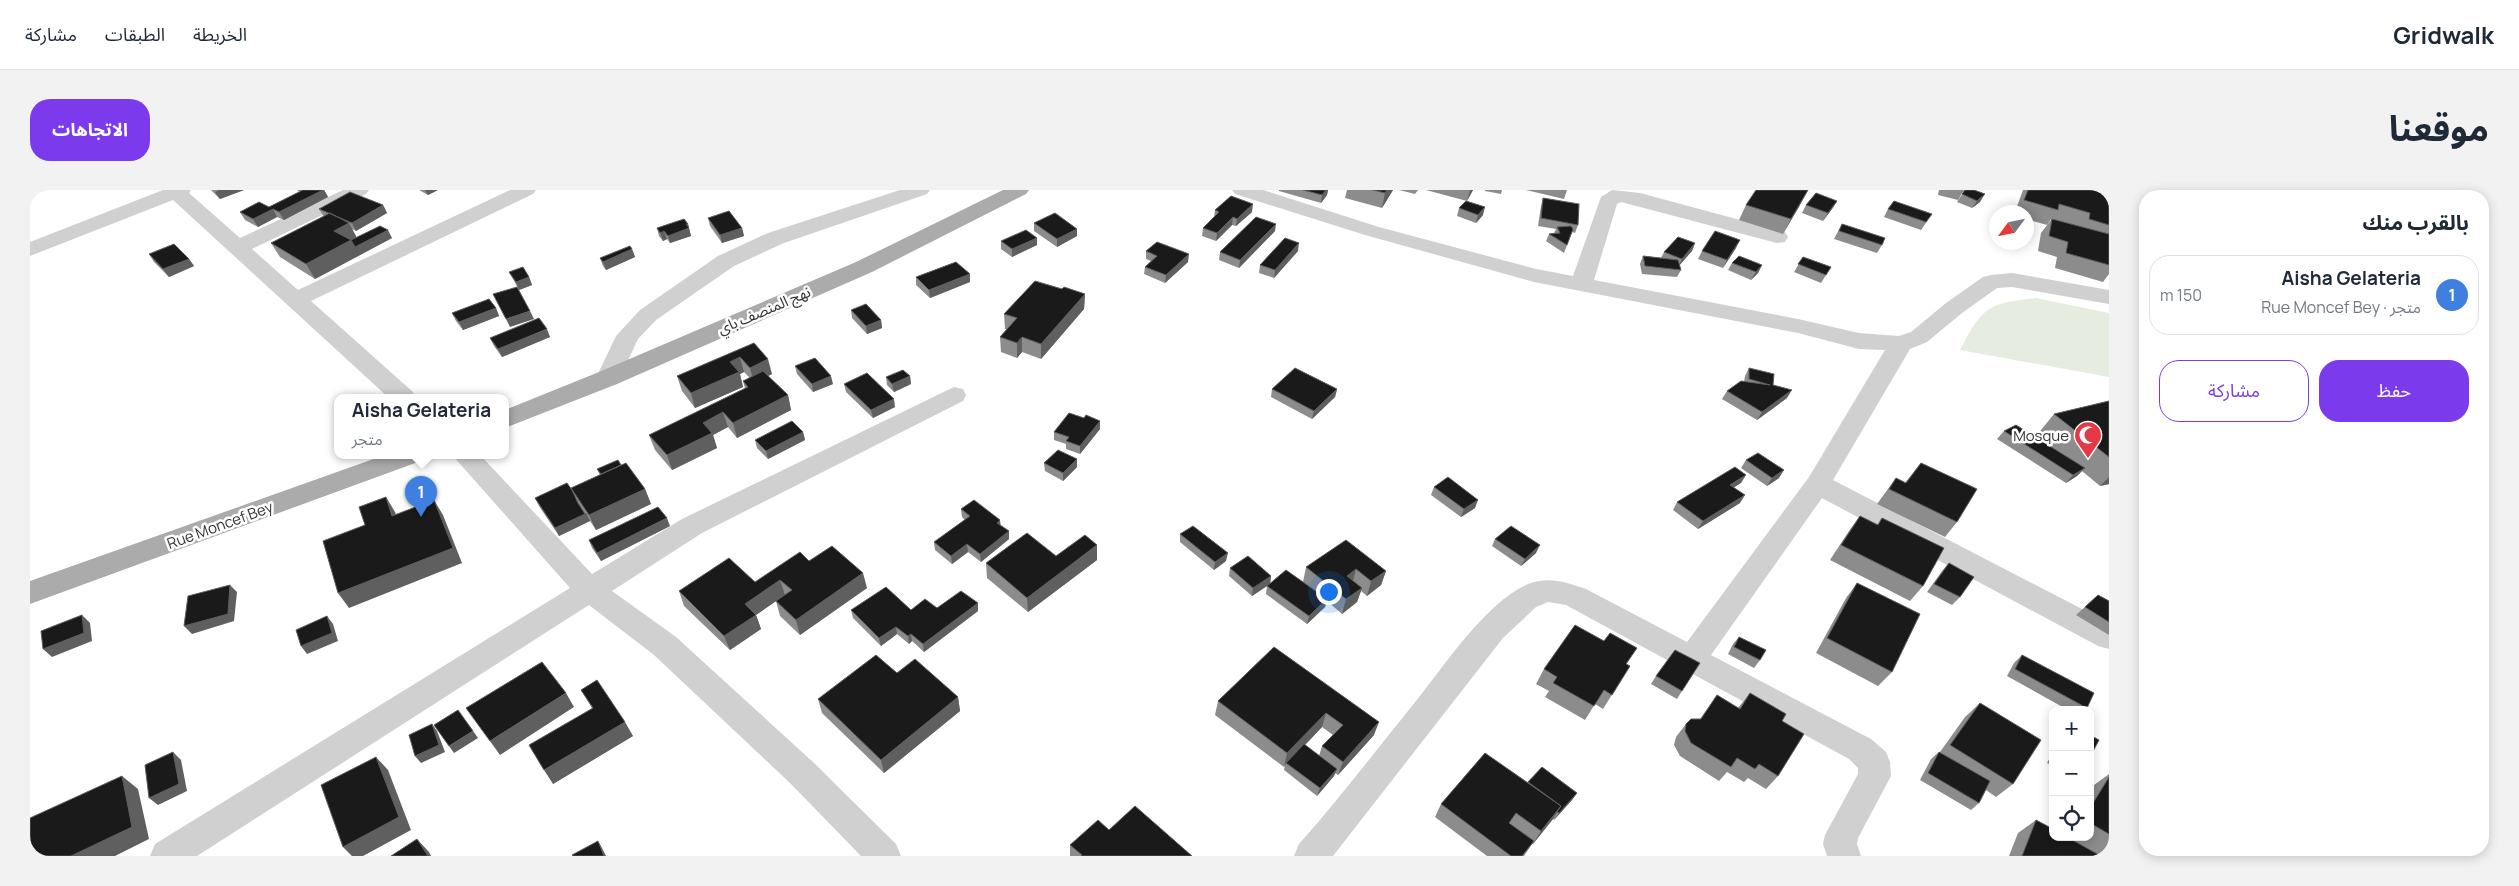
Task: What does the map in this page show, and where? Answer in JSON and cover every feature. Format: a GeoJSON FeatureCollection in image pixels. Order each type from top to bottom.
{"type":"FeatureCollection","features":[{"type":"Feature","properties":{"kind":"main road","name":"نهج المنصف باي"},"geometry":{"type":"LineString","coordinates":[[509,417],[608,378],[864,267],[1019,190]]}},
{"type":"Feature","properties":{"kind":"main road","name":"Rue Moncef Bey"},"geometry":{"type":"LineString","coordinates":[[30,594],[402,459]]}},
{"type":"Feature","properties":{"kind":"street"},"geometry":{"type":"LineString","coordinates":[[237,248],[359,190]]}},
{"type":"Feature","properties":{"kind":"street"},"geometry":{"type":"LineString","coordinates":[[294,300],[526,190]]}},
{"type":"Feature","properties":{"kind":"street"},"geometry":{"type":"LineString","coordinates":[[608,378],[628,336],[648,315],[726,261],[776,238],[920,190]]}},
{"type":"Feature","properties":{"kind":"street"},"geometry":{"type":"LineString","coordinates":[[1242,190],[1447,253],[1534,275],[1859,341],[1901,344],[1919,337],[1954,308],[1991,282],[2012,280],[2109,297]]}},
{"type":"Feature","properties":{"kind":"street"},"geometry":{"type":"LineString","coordinates":[[30,250],[178,191],[237,248],[400,394]]}},
{"type":"Feature","properties":{"kind":"street"},"geometry":{"type":"LineString","coordinates":[[1580,284],[1608,201],[1617,196],[1640,199],[1777,237]]}},
{"type":"Feature","properties":{"kind":"street"},"geometry":{"type":"LineString","coordinates":[[1692,658],[1818,484],[1901,344]]}},
{"type":"Feature","properties":{"kind":"street"},"geometry":{"type":"LineString","coordinates":[[166,856],[588,589],[692,526],[954,396]]}},
{"type":"Feature","properties":{"kind":"street"},"geometry":{"type":"LineString","coordinates":[[469,459],[588,589],[665,646],[802,773],[884,856]]}},
{"type":"Feature","properties":{"kind":"street"},"geometry":{"type":"LineString","coordinates":[[1818,484],[2109,637]]}},
{"type":"Feature","properties":{"kind":"street"},"geometry":{"type":"LineString","coordinates":[[1311,856],[1476,650],[1519,604],[1538,592],[1558,591],[1576,597],[1860,749],[1874,762],[1875,776],[1842,835],[1840,844],[1844,856]]}},
{"type":"Feature","properties":{"kind":"shaded area"},"geometry":{"type":"Polygon","coordinates":[[[2036,298],[2109,313],[2109,377],[1960,350],[1974,324],[1988,310],[2007,302],[2036,298]]]}},
{"type":"Feature","properties":{"kind":"building"},"geometry":{"type":"Polygon","coordinates":[[[303,190],[323,190],[279,212],[273,209],[253,219],[240,212],[259,202],[269,207],[303,190]]]}},
{"type":"Feature","properties":{"kind":"building"},"geometry":{"type":"Polygon","coordinates":[[[1303,190],[1326,190],[1322,195],[1303,190]]]}},
{"type":"Feature","properties":{"kind":"building"},"geometry":{"type":"Polygon","coordinates":[[[1373,190],[1387,190],[1385,193],[1373,190]]]}},
{"type":"Feature","properties":{"kind":"building"},"geometry":{"type":"Polygon","coordinates":[[[1756,190],[1808,190],[1791,219],[1746,205],[1756,190]]]}},
{"type":"Feature","properties":{"kind":"building"},"geometry":{"type":"Polygon","coordinates":[[[1965,190],[1974,190],[1985,194],[1977,201],[1962,194],[1965,190]]]}},
{"type":"Feature","properties":{"kind":"building"},"geometry":{"type":"Polygon","coordinates":[[[2028,190],[2109,190],[2109,225],[2089,219],[2090,213],[2059,204],[2058,210],[2024,200],[2028,190]]]}},
{"type":"Feature","properties":{"kind":"building"},"geometry":{"type":"Polygon","coordinates":[[[350,192],[383,205],[352,223],[319,209],[350,192]]]}},
{"type":"Feature","properties":{"kind":"building"},"geometry":{"type":"Polygon","coordinates":[[[1816,193],[1837,201],[1828,213],[1806,205],[1816,193]]]}},
{"type":"Feature","properties":{"kind":"building"},"geometry":{"type":"Polygon","coordinates":[[[1231,196],[1253,204],[1237,219],[1233,217],[1217,233],[1203,228],[1219,212],[1215,210],[1231,196]]]}},
{"type":"Feature","properties":{"kind":"building"},"geometry":{"type":"Polygon","coordinates":[[[1543,198],[1579,204],[1578,225],[1541,218],[1543,198]]]}},
{"type":"Feature","properties":{"kind":"building"},"geometry":{"type":"Polygon","coordinates":[[[1466,201],[1485,207],[1478,215],[1459,208],[1466,201]]]}},
{"type":"Feature","properties":{"kind":"building"},"geometry":{"type":"Polygon","coordinates":[[[1894,201],[1932,214],[1926,222],[1888,209],[1894,201]]]}},
{"type":"Feature","properties":{"kind":"building"},"geometry":{"type":"Polygon","coordinates":[[[729,211],[742,228],[720,235],[708,218],[729,211]]]}},
{"type":"Feature","properties":{"kind":"building"},"geometry":{"type":"Polygon","coordinates":[[[330,213],[349,223],[334,231],[351,240],[306,264],[271,243],[330,213]]]}},
{"type":"Feature","properties":{"kind":"building"},"geometry":{"type":"Polygon","coordinates":[[[1055,213],[1077,229],[1057,239],[1034,223],[1055,213]]]}},
{"type":"Feature","properties":{"kind":"building"},"geometry":{"type":"Polygon","coordinates":[[[1256,217],[1276,224],[1240,260],[1220,252],[1256,217]]]}},
{"type":"Feature","properties":{"kind":"building"},"geometry":{"type":"Polygon","coordinates":[[[684,219],[689,228],[668,236],[664,231],[660,233],[657,228],[684,219]]]}},
{"type":"Feature","properties":{"kind":"building"},"geometry":{"type":"Polygon","coordinates":[[[2052,219],[2109,234],[2109,265],[2066,253],[2068,242],[2049,236],[2052,219]]]}},
{"type":"Feature","properties":{"kind":"building"},"geometry":{"type":"Polygon","coordinates":[[[1842,224],[1885,238],[1882,245],[1839,231],[1842,224]]]}},
{"type":"Feature","properties":{"kind":"building"},"geometry":{"type":"Polygon","coordinates":[[[380,226],[388,230],[355,247],[351,240],[380,226]]]}},
{"type":"Feature","properties":{"kind":"building"},"geometry":{"type":"Polygon","coordinates":[[[1571,226],[1573,229],[1567,245],[1549,234],[1560,233],[1557,227],[1571,226]]]}},
{"type":"Feature","properties":{"kind":"building"},"geometry":{"type":"Polygon","coordinates":[[[1026,230],[1037,238],[1012,249],[1001,241],[1026,230]]]}},
{"type":"Feature","properties":{"kind":"building"},"geometry":{"type":"Polygon","coordinates":[[[1715,231],[1740,240],[1727,260],[1702,251],[1715,231]]]}},
{"type":"Feature","properties":{"kind":"building"},"geometry":{"type":"Polygon","coordinates":[[[1678,237],[1695,243],[1682,259],[1664,252],[1678,237]]]}},
{"type":"Feature","properties":{"kind":"building"},"geometry":{"type":"Polygon","coordinates":[[[1285,238],[1299,243],[1275,270],[1260,265],[1285,238]]]}},
{"type":"Feature","properties":{"kind":"building"},"geometry":{"type":"Polygon","coordinates":[[[1157,242],[1189,254],[1166,275],[1145,267],[1157,256],[1146,251],[1157,242]]]}},
{"type":"Feature","properties":{"kind":"building"},"geometry":{"type":"Polygon","coordinates":[[[174,244],[189,259],[163,269],[149,254],[174,244]]]}},
{"type":"Feature","properties":{"kind":"building"},"geometry":{"type":"Polygon","coordinates":[[[630,246],[632,249],[603,262],[600,258],[630,246]]]}},
{"type":"Feature","properties":{"kind":"building"},"geometry":{"type":"Polygon","coordinates":[[[1643,256],[1678,260],[1681,270],[1645,266],[1643,256]]]}},
{"type":"Feature","properties":{"kind":"building"},"geometry":{"type":"Polygon","coordinates":[[[1739,256],[1762,265],[1756,272],[1732,263],[1739,256]]]}},
{"type":"Feature","properties":{"kind":"building"},"geometry":{"type":"Polygon","coordinates":[[[1803,257],[1831,267],[1826,275],[1798,264],[1803,257]]]}},
{"type":"Feature","properties":{"kind":"building"},"geometry":{"type":"Polygon","coordinates":[[[956,262],[970,274],[929,290],[916,277],[956,262]]]}},
{"type":"Feature","properties":{"kind":"building"},"geometry":{"type":"Polygon","coordinates":[[[523,267],[529,277],[516,282],[509,272],[523,267]]]}},
{"type":"Feature","properties":{"kind":"building"},"geometry":{"type":"Polygon","coordinates":[[[1035,281],[1085,294],[1041,344],[1022,337],[1017,343],[1000,337],[1017,318],[1004,314],[1035,281]]]}},
{"type":"Feature","properties":{"kind":"building"},"geometry":{"type":"Polygon","coordinates":[[[517,287],[530,311],[506,319],[493,294],[517,287]]]}},
{"type":"Feature","properties":{"kind":"building"},"geometry":{"type":"Polygon","coordinates":[[[489,299],[496,308],[459,322],[452,313],[489,299]]]}},
{"type":"Feature","properties":{"kind":"building"},"geometry":{"type":"Polygon","coordinates":[[[866,304],[881,320],[866,326],[851,310],[866,304]]]}},
{"type":"Feature","properties":{"kind":"building"},"geometry":{"type":"Polygon","coordinates":[[[539,318],[547,329],[498,349],[490,338],[539,318]]]}},
{"type":"Feature","properties":{"kind":"building"},"geometry":{"type":"Polygon","coordinates":[[[754,343],[768,359],[750,368],[740,357],[730,362],[739,372],[691,393],[677,376],[754,343]]]}},
{"type":"Feature","properties":{"kind":"building"},"geometry":{"type":"Polygon","coordinates":[[[815,358],[831,376],[812,384],[795,366],[815,358]]]}},
{"type":"Feature","properties":{"kind":"building"},"geometry":{"type":"Polygon","coordinates":[[[1295,368],[1337,389],[1314,411],[1272,389],[1295,368]]]}},
{"type":"Feature","properties":{"kind":"building"},"geometry":{"type":"Polygon","coordinates":[[[1749,368],[1774,374],[1773,385],[1792,390],[1762,412],[1727,391],[1741,381],[1770,385],[1749,379],[1749,368]]]}},
{"type":"Feature","properties":{"kind":"building"},"geometry":{"type":"Polygon","coordinates":[[[903,370],[910,376],[892,384],[886,377],[903,370]]]}},
{"type":"Feature","properties":{"kind":"building"},"geometry":{"type":"Polygon","coordinates":[[[763,371],[788,395],[733,423],[723,412],[703,423],[712,433],[667,455],[649,435],[748,387],[743,381],[763,371]]]}},
{"type":"Feature","properties":{"kind":"building"},"geometry":{"type":"Polygon","coordinates":[[[867,373],[894,399],[871,410],[844,384],[867,373]]]}},
{"type":"Feature","properties":{"kind":"building"},"geometry":{"type":"Polygon","coordinates":[[[2109,401],[2109,457],[2054,414],[2109,401]]]}},
{"type":"Feature","properties":{"kind":"building"},"geometry":{"type":"Polygon","coordinates":[[[1069,413],[1084,418],[1086,415],[1100,421],[1080,446],[1066,441],[1069,437],[1054,432],[1069,413]]]}},
{"type":"Feature","properties":{"kind":"building"},"geometry":{"type":"Polygon","coordinates":[[[792,421],[803,432],[766,451],[755,440],[792,421]]]}},
{"type":"Feature","properties":{"kind":"building"},"geometry":{"type":"Polygon","coordinates":[[[2016,425],[2085,468],[2073,475],[2004,431],[2016,425]]]}},
{"type":"Feature","properties":{"kind":"building"},"geometry":{"type":"Polygon","coordinates":[[[1058,450],[1077,459],[1063,473],[1044,463],[1058,450]]]}},
{"type":"Feature","properties":{"kind":"building"},"geometry":{"type":"Polygon","coordinates":[[[1758,453],[1784,470],[1772,478],[1746,460],[1758,453]]]}},
{"type":"Feature","properties":{"kind":"building"},"geometry":{"type":"Polygon","coordinates":[[[618,460],[621,465],[601,474],[597,469],[618,460]]]}},
{"type":"Feature","properties":{"kind":"building"},"geometry":{"type":"Polygon","coordinates":[[[626,463],[645,489],[589,515],[571,488],[626,463]]]}},
{"type":"Feature","properties":{"kind":"building"},"geometry":{"type":"Polygon","coordinates":[[[1921,463],[1977,489],[1957,522],[1889,489],[1896,478],[1906,483],[1921,463]]]}},
{"type":"Feature","properties":{"kind":"building"},"geometry":{"type":"Polygon","coordinates":[[[1735,467],[1746,475],[1730,485],[1745,495],[1703,521],[1677,502],[1735,467]]]}},
{"type":"Feature","properties":{"kind":"building"},"geometry":{"type":"Polygon","coordinates":[[[1448,477],[1478,500],[1464,509],[1434,487],[1448,477]]]}},
{"type":"Feature","properties":{"kind":"building"},"geometry":{"type":"Polygon","coordinates":[[[567,483],[585,514],[555,528],[535,498],[567,483]]]}},
{"type":"Feature","properties":{"kind":"building"},"geometry":{"type":"Polygon","coordinates":[[[386,497],[392,516],[434,500],[453,548],[338,593],[323,541],[365,525],[359,507],[386,497]]]}},
{"type":"Feature","properties":{"kind":"building"},"geometry":{"type":"Polygon","coordinates":[[[974,500],[1000,520],[997,523],[1009,531],[980,554],[967,544],[951,556],[934,542],[970,516],[961,509],[974,500]]]}},
{"type":"Feature","properties":{"kind":"building"},"geometry":{"type":"Polygon","coordinates":[[[658,507],[667,518],[597,553],[589,540],[658,507]]]}},
{"type":"Feature","properties":{"kind":"building"},"geometry":{"type":"Polygon","coordinates":[[[1860,516],[1878,525],[1882,518],[1944,548],[1923,586],[1841,545],[1860,516]]]}},
{"type":"Feature","properties":{"kind":"building"},"geometry":{"type":"Polygon","coordinates":[[[1193,526],[1228,553],[1215,562],[1180,534],[1193,526]]]}},
{"type":"Feature","properties":{"kind":"building"},"geometry":{"type":"Polygon","coordinates":[[[1511,526],[1540,545],[1525,559],[1495,539],[1511,526]]]}},
{"type":"Feature","properties":{"kind":"building"},"geometry":{"type":"Polygon","coordinates":[[[1027,533],[1056,556],[1085,535],[1097,545],[1027,598],[986,563],[1027,533]]]}},
{"type":"Feature","properties":{"kind":"building"},"geometry":{"type":"Polygon","coordinates":[[[1346,540],[1386,571],[1371,581],[1356,569],[1347,576],[1362,588],[1346,599],[1306,567],[1346,540]]]}},
{"type":"Feature","properties":{"kind":"building"},"geometry":{"type":"Polygon","coordinates":[[[832,546],[863,573],[796,620],[776,601],[792,590],[780,580],[745,604],[756,615],[724,636],[679,591],[729,558],[755,582],[800,552],[809,561],[832,546]]]}},
{"type":"Feature","properties":{"kind":"building"},"geometry":{"type":"Polygon","coordinates":[[[1248,556],[1271,576],[1253,588],[1230,568],[1248,556]]]}},
{"type":"Feature","properties":{"kind":"building"},"geometry":{"type":"Polygon","coordinates":[[[1949,563],[1974,577],[1960,597],[1934,584],[1949,563]]]}},
{"type":"Feature","properties":{"kind":"building"},"geometry":{"type":"Polygon","coordinates":[[[1286,570],[1327,599],[1309,616],[1267,586],[1286,570]]]}},
{"type":"Feature","properties":{"kind":"building"},"geometry":{"type":"Polygon","coordinates":[[[1857,583],[1920,614],[1892,672],[1827,638],[1857,583]]]}},
{"type":"Feature","properties":{"kind":"building"},"geometry":{"type":"Polygon","coordinates":[[[230,585],[228,614],[184,626],[188,596],[230,585]]]}},
{"type":"Feature","properties":{"kind":"building"},"geometry":{"type":"Polygon","coordinates":[[[886,587],[911,610],[925,599],[937,608],[961,591],[978,603],[923,644],[911,634],[908,636],[896,627],[879,638],[851,610],[886,587]]]}},
{"type":"Feature","properties":{"kind":"building"},"geometry":{"type":"Polygon","coordinates":[[[2098,595],[2109,601],[2109,622],[2085,607],[2098,595]]]}},
{"type":"Feature","properties":{"kind":"building"},"geometry":{"type":"Polygon","coordinates":[[[82,615],[84,633],[43,649],[41,631],[82,615]]]}},
{"type":"Feature","properties":{"kind":"building"},"geometry":{"type":"Polygon","coordinates":[[[327,616],[332,633],[301,646],[296,630],[327,616]]]}},
{"type":"Feature","properties":{"kind":"building"},"geometry":{"type":"Polygon","coordinates":[[[1575,625],[1604,641],[1610,633],[1637,648],[1626,664],[1630,666],[1612,695],[1604,690],[1594,706],[1553,683],[1557,677],[1544,669],[1575,625]]]}},
{"type":"Feature","properties":{"kind":"building"},"geometry":{"type":"Polygon","coordinates":[[[1739,637],[1766,650],[1760,660],[1734,647],[1739,637]]]}},
{"type":"Feature","properties":{"kind":"building"},"geometry":{"type":"Polygon","coordinates":[[[1274,647],[1379,722],[1343,762],[1322,746],[1343,725],[1326,713],[1287,753],[1218,701],[1274,647]]]}},
{"type":"Feature","properties":{"kind":"building"},"geometry":{"type":"Polygon","coordinates":[[[1675,650],[1700,663],[1682,691],[1656,676],[1675,650]]]}},
{"type":"Feature","properties":{"kind":"building"},"geometry":{"type":"Polygon","coordinates":[[[876,655],[897,673],[915,659],[958,697],[881,760],[818,699],[876,655]]]}},
{"type":"Feature","properties":{"kind":"building"},"geometry":{"type":"Polygon","coordinates":[[[2022,655],[2094,693],[2088,706],[2083,706],[2015,669],[2022,655]]]}},
{"type":"Feature","properties":{"kind":"building"},"geometry":{"type":"Polygon","coordinates":[[[542,662],[566,693],[490,741],[466,708],[542,662]]]}},
{"type":"Feature","properties":{"kind":"building"},"geometry":{"type":"Polygon","coordinates":[[[597,680],[625,722],[544,770],[529,745],[593,708],[581,690],[597,680]]]}},
{"type":"Feature","properties":{"kind":"building"},"geometry":{"type":"Polygon","coordinates":[[[1750,693],[1786,714],[1782,721],[1804,734],[1778,776],[1759,764],[1755,769],[1737,758],[1731,767],[1691,743],[1685,731],[1686,724],[1691,719],[1701,719],[1717,695],[1740,709],[1750,693]]]}},
{"type":"Feature","properties":{"kind":"building"},"geometry":{"type":"Polygon","coordinates":[[[1980,703],[2041,740],[2013,784],[1950,745],[1980,703]]]}},
{"type":"Feature","properties":{"kind":"building"},"geometry":{"type":"Polygon","coordinates":[[[458,710],[473,731],[449,746],[434,725],[458,710]]]}},
{"type":"Feature","properties":{"kind":"building"},"geometry":{"type":"Polygon","coordinates":[[[432,724],[439,745],[415,756],[409,735],[432,724]]]}},
{"type":"Feature","properties":{"kind":"building"},"geometry":{"type":"Polygon","coordinates":[[[2094,737],[2099,740],[2094,749],[2094,737]]]}},
{"type":"Feature","properties":{"kind":"building"},"geometry":{"type":"Polygon","coordinates":[[[1304,744],[1337,769],[1320,788],[1286,763],[1304,744]]]}},
{"type":"Feature","properties":{"kind":"building"},"geometry":{"type":"Polygon","coordinates":[[[173,752],[179,784],[149,798],[145,765],[173,752]]]}},
{"type":"Feature","properties":{"kind":"building"},"geometry":{"type":"Polygon","coordinates":[[[1939,752],[1990,781],[1979,803],[1928,773],[1939,752]]]}},
{"type":"Feature","properties":{"kind":"building"},"geometry":{"type":"Polygon","coordinates":[[[1485,753],[1561,806],[1541,831],[1516,813],[1509,823],[1534,841],[1522,856],[1511,856],[1441,804],[1485,753]]]}},
{"type":"Feature","properties":{"kind":"building"},"geometry":{"type":"Polygon","coordinates":[[[376,757],[399,817],[343,847],[321,785],[376,757]]]}},
{"type":"Feature","properties":{"kind":"building"},"geometry":{"type":"Polygon","coordinates":[[[1542,767],[1577,793],[1559,813],[1557,812],[1561,806],[1528,782],[1542,767]]]}},
{"type":"Feature","properties":{"kind":"building"},"geometry":{"type":"Polygon","coordinates":[[[122,776],[132,827],[71,856],[32,856],[30,818],[122,776]]]}},
{"type":"Feature","properties":{"kind":"building"},"geometry":{"type":"Polygon","coordinates":[[[2109,777],[2109,834],[2094,825],[2094,801],[2109,777]]]}},
{"type":"Feature","properties":{"kind":"building"},"geometry":{"type":"Polygon","coordinates":[[[1135,806],[1192,856],[1081,856],[1070,845],[1098,820],[1109,830],[1135,806]]]}},
{"type":"Feature","properties":{"kind":"building"},"geometry":{"type":"Polygon","coordinates":[[[2036,820],[2049,827],[2049,841],[2074,841],[2101,856],[2022,856],[2036,820]]]}},
{"type":"Feature","properties":{"kind":"building"},"geometry":{"type":"Polygon","coordinates":[[[417,839],[428,856],[391,856],[417,839]]]}},
{"type":"Feature","properties":{"kind":"building"},"geometry":{"type":"Polygon","coordinates":[[[598,841],[604,856],[572,855],[598,841]]]}},
{"type":"Feature","properties":{"kind":"place","name":"Mosque"},"geometry":{"type":"Point","coordinates":[2088,459]}},
{"type":"Feature","properties":{"kind":"place","name":"Aisha Gelateria"},"geometry":{"type":"Point","coordinates":[421,517]}}]}
